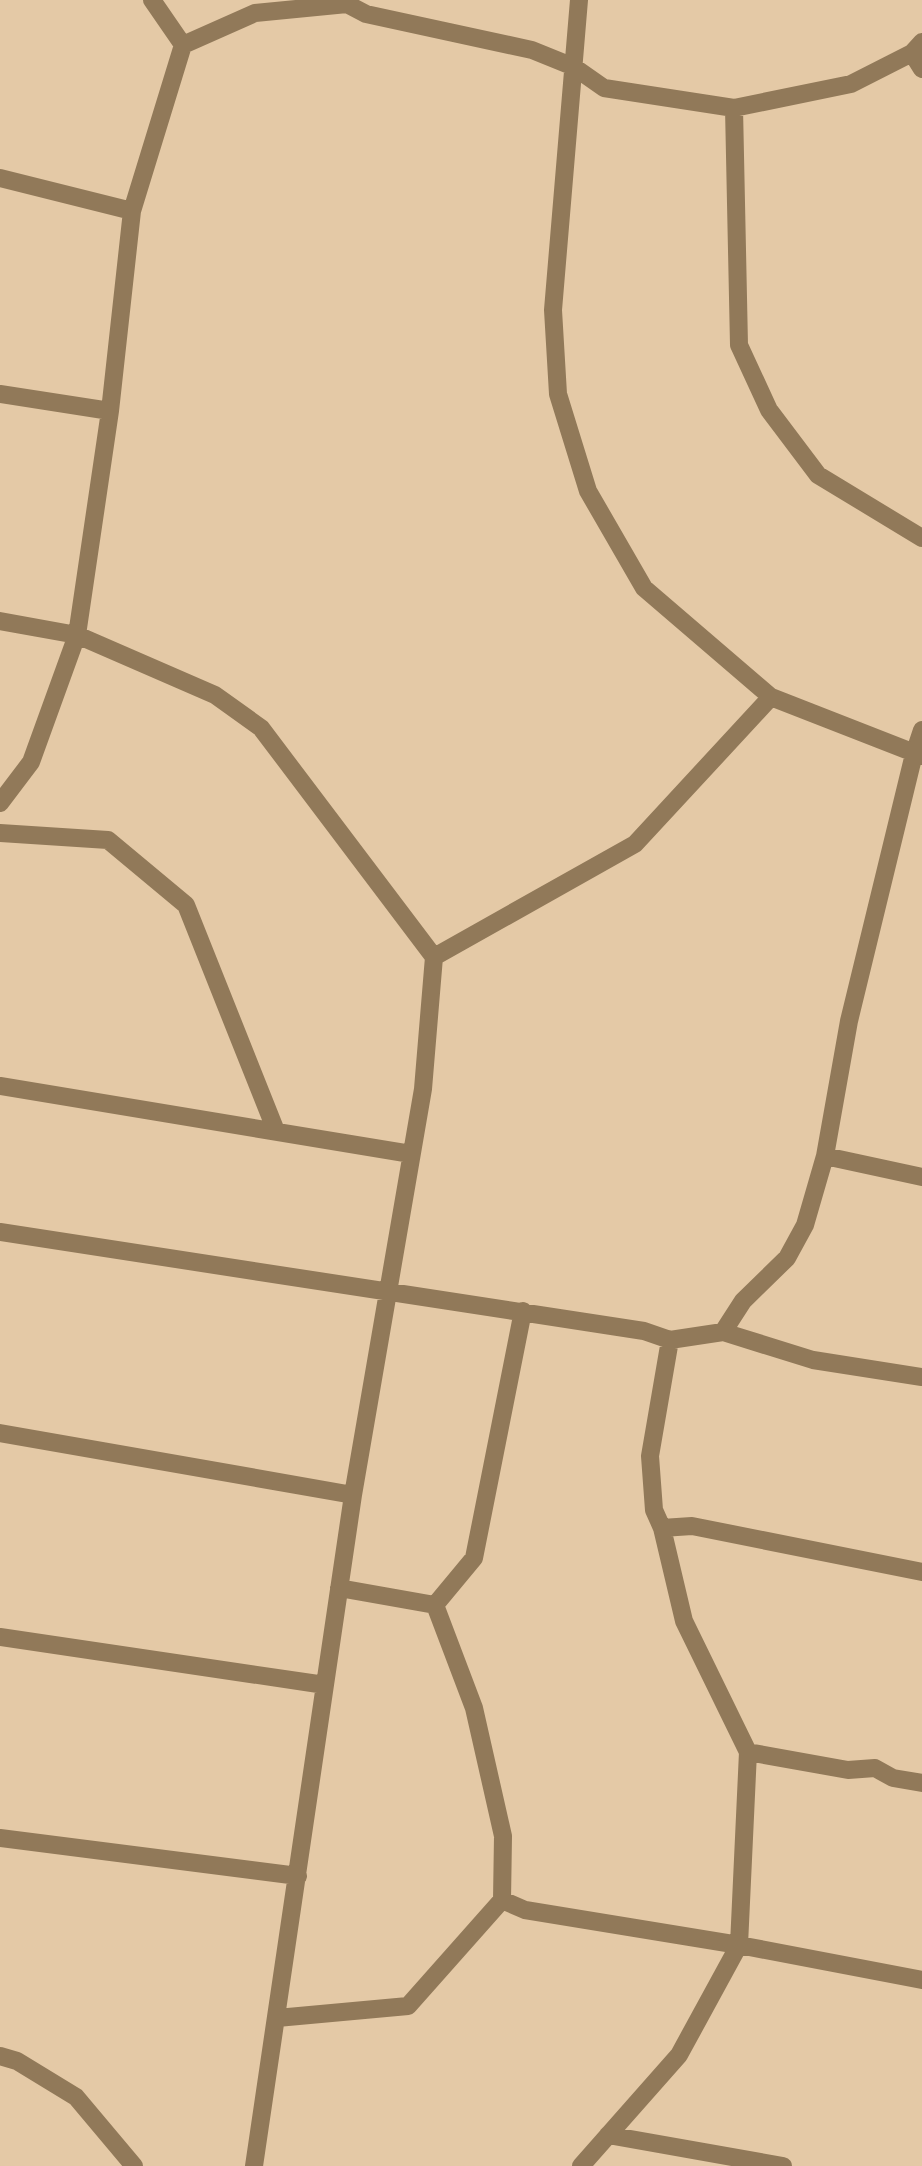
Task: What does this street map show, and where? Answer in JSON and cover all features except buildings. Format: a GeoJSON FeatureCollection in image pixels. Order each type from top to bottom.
{"type":"FeatureCollection","features":[{"type":"Feature","properties":{"kind":"street"},"geometry":{"type":"LineString","coordinates":[[152,0],[183,45]]}},
{"type":"Feature","properties":{"kind":"street"},"geometry":{"type":"LineString","coordinates":[[579,0],[553,310],[558,394],[588,491],[644,588],[771,697],[918,755]]}},
{"type":"Feature","properties":{"kind":"street"},"geometry":{"type":"LineString","coordinates":[[0,803],[32,762],[76,635],[110,411],[132,211],[183,45],[256,13],[347,2],[366,14],[532,50],[574,67],[604,88],[734,108],[851,84],[917,47],[922,69]]}},
{"type":"Feature","properties":{"kind":"street"},"geometry":{"type":"LineString","coordinates":[[734,108],[739,345],[769,410],[818,475],[922,538]]}},
{"type":"Feature","properties":{"kind":"street"},"geometry":{"type":"LineString","coordinates":[[0,178],[132,211]]}},
{"type":"Feature","properties":{"kind":"street"},"geometry":{"type":"LineString","coordinates":[[0,394],[110,411]]}},
{"type":"Feature","properties":{"kind":"street"},"geometry":{"type":"LineString","coordinates":[[0,621],[76,635],[215,695],[261,728],[434,957],[423,1089],[353,1495],[254,2166]]}},
{"type":"Feature","properties":{"kind":"street"},"geometry":{"type":"LineString","coordinates":[[434,957],[635,844],[771,697]]}},
{"type":"Feature","properties":{"kind":"street"},"geometry":{"type":"LineString","coordinates":[[723,1332],[743,1301],[787,1258],[805,1225],[825,1156],[849,1021],[918,755],[922,730]]}},
{"type":"Feature","properties":{"kind":"street"},"geometry":{"type":"LineString","coordinates":[[0,833],[108,840],[186,905],[276,1131]]}},
{"type":"Feature","properties":{"kind":"street"},"geometry":{"type":"LineString","coordinates":[[0,1086],[411,1154]]}},
{"type":"Feature","properties":{"kind":"street"},"geometry":{"type":"LineString","coordinates":[[825,1156],[922,1177]]}},
{"type":"Feature","properties":{"kind":"street"},"geometry":{"type":"LineString","coordinates":[[0,1232],[523,1311],[644,1331],[670,1340],[723,1332],[813,1360],[922,1377]]}},
{"type":"Feature","properties":{"kind":"street"},"geometry":{"type":"LineString","coordinates":[[435,1605],[474,1558],[523,1311]]}},
{"type":"Feature","properties":{"kind":"street"},"geometry":{"type":"LineString","coordinates":[[581,2166],[679,2055],[738,1944],[748,1752],[684,1621],[662,1528],[654,1510],[650,1456],[670,1340]]}},
{"type":"Feature","properties":{"kind":"street"},"geometry":{"type":"LineString","coordinates":[[0,1433],[353,1495]]}},
{"type":"Feature","properties":{"kind":"street"},"geometry":{"type":"LineString","coordinates":[[662,1528],[692,1526],[922,1572]]}},
{"type":"Feature","properties":{"kind":"street"},"geometry":{"type":"LineString","coordinates":[[339,1587],[435,1605]]}},
{"type":"Feature","properties":{"kind":"street"},"geometry":{"type":"LineString","coordinates":[[277,2018],[408,2006],[502,1900],[503,1836],[477,1721],[435,1605]]}},
{"type":"Feature","properties":{"kind":"street"},"geometry":{"type":"LineString","coordinates":[[0,1637],[325,1685]]}},
{"type":"Feature","properties":{"kind":"street"},"geometry":{"type":"LineString","coordinates":[[748,1752],[848,1770],[875,1768],[893,1778],[922,1783]]}},
{"type":"Feature","properties":{"kind":"street"},"geometry":{"type":"LineString","coordinates":[[0,1838],[298,1876]]}},
{"type":"Feature","properties":{"kind":"street"},"geometry":{"type":"LineString","coordinates":[[502,1900],[525,1910],[738,1944],[922,1980]]}},
{"type":"Feature","properties":{"kind":"street"},"geometry":{"type":"LineString","coordinates":[[0,2056],[17,2061],[76,2097],[134,2166]]}},
{"type":"Feature","properties":{"kind":"street"},"geometry":{"type":"LineString","coordinates":[[608,2135],[783,2166]]}}]}
